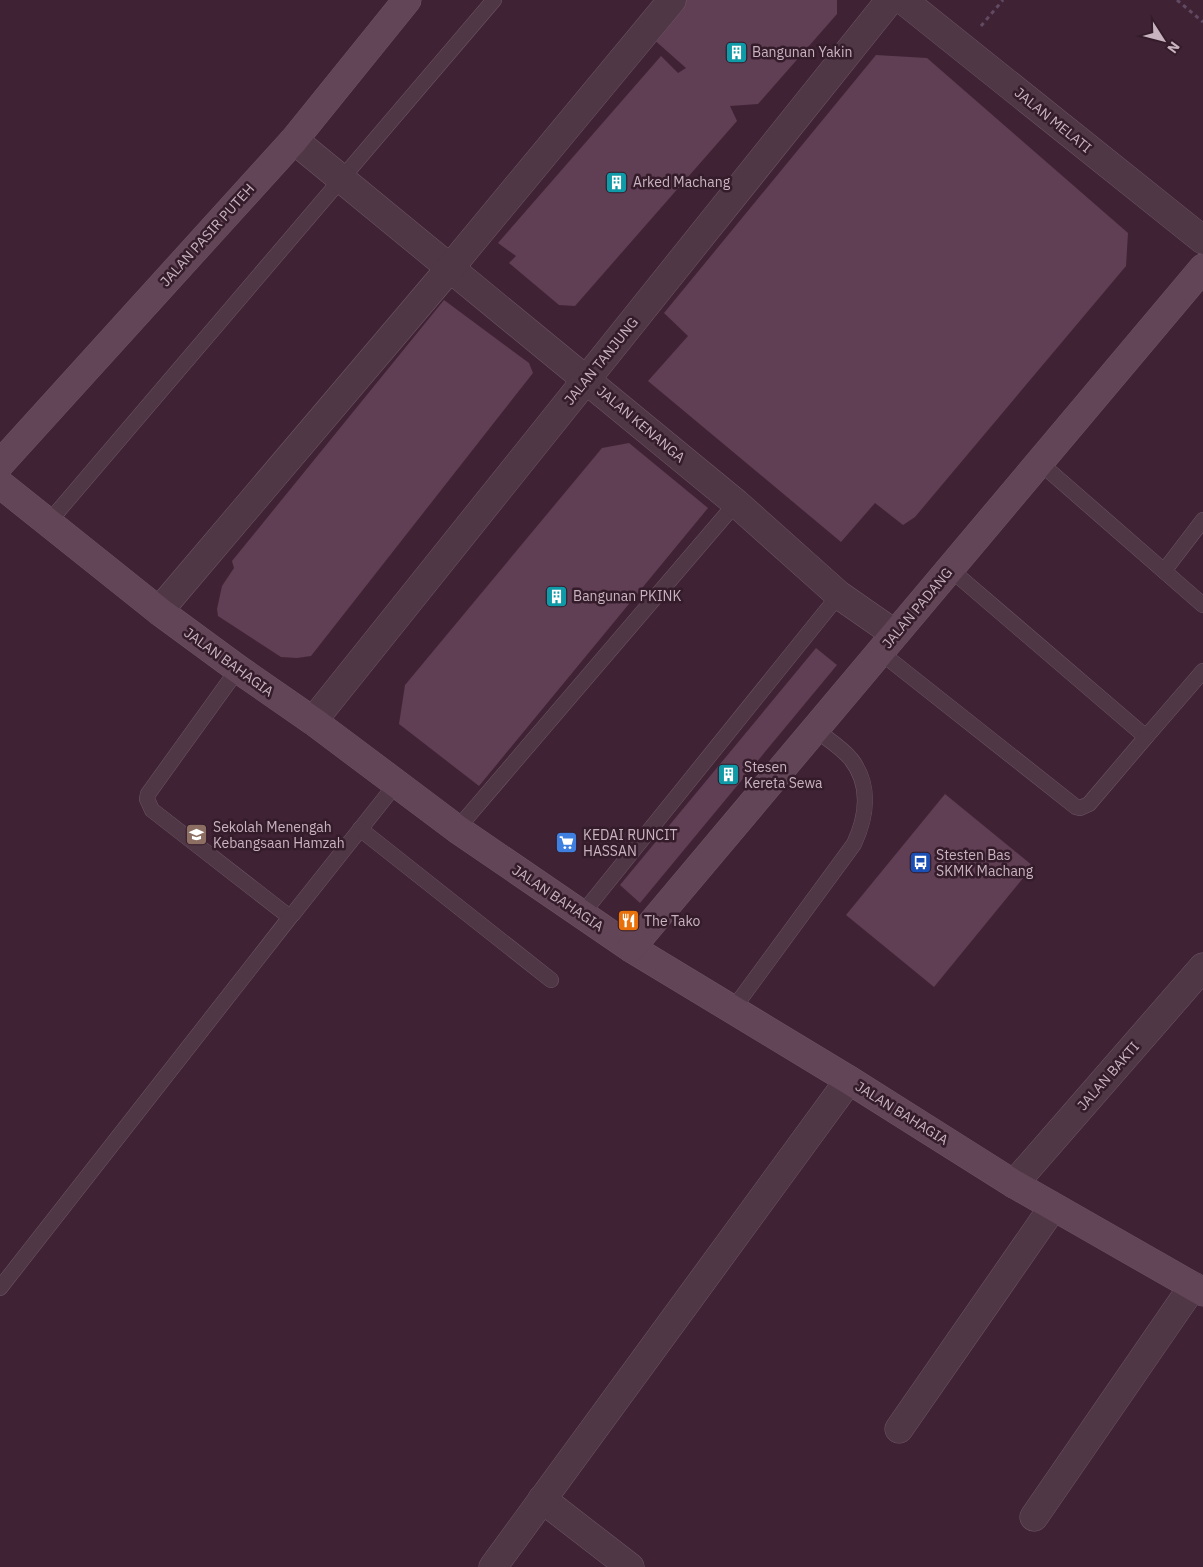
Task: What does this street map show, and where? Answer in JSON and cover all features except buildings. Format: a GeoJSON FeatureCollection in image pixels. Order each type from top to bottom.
{"type":"FeatureCollection","features":[{"type":"Feature","properties":{"kind":"main road","name":"JALAN PASIR PUTEH"},"geometry":{"type":"LineString","coordinates":[[0,464],[294,140],[407,0]]}},
{"type":"Feature","properties":{"kind":"main road","name":"JALAN PADANG"},"geometry":{"type":"LineString","coordinates":[[631,948],[1203,268]]}},
{"type":"Feature","properties":{"kind":"main road","name":"JALAN BAHAGIA"},"geometry":{"type":"LineString","coordinates":[[0,484],[159,611],[238,670],[313,722],[457,829],[631,948],[849,1080],[1014,1184],[1198,1289]]}},
{"type":"Feature","properties":{"kind":"street"},"geometry":{"type":"LineString","coordinates":[[159,611],[450,268],[672,0]]}},
{"type":"Feature","properties":{"kind":"street","name":"JALAN TANJUNG"},"geometry":{"type":"LineString","coordinates":[[313,722],[890,0]]}},
{"type":"Feature","properties":{"kind":"street","name":"JALAN MELATI"},"geometry":{"type":"LineString","coordinates":[[903,0],[1203,240]]}},
{"type":"Feature","properties":{"kind":"street","name":"JALAN KENANGA"},"geometry":{"type":"LineString","coordinates":[[294,140],[736,502],[839,595],[888,643]]}},
{"type":"Feature","properties":{"kind":"street","name":"JALAN BAKTI"},"geometry":{"type":"LineString","coordinates":[[1014,1184],[1203,967]]}},
{"type":"Feature","properties":{"kind":"street"},"geometry":{"type":"LineString","coordinates":[[493,1567],[849,1080]]}},
{"type":"Feature","properties":{"kind":"street"},"geometry":{"type":"LineString","coordinates":[[899,1429],[1054,1207]]}},
{"type":"Feature","properties":{"kind":"street"},"geometry":{"type":"LineString","coordinates":[[1034,1517],[1198,1289]]}},
{"type":"Feature","properties":{"kind":"street"},"geometry":{"type":"LineString","coordinates":[[542,1499],[630,1567]]}},
{"type":"Feature","properties":{"kind":"lane"},"geometry":{"type":"LineString","coordinates":[[48,523],[494,0]]}},
{"type":"Feature","properties":{"kind":"lane"},"geometry":{"type":"LineString","coordinates":[[1039,462],[1203,605]]}},
{"type":"Feature","properties":{"kind":"lane"},"geometry":{"type":"LineString","coordinates":[[457,829],[736,502]]}},
{"type":"Feature","properties":{"kind":"lane"},"geometry":{"type":"LineString","coordinates":[[1164,571],[1203,520]]}},
{"type":"Feature","properties":{"kind":"lane"},"geometry":{"type":"LineString","coordinates":[[950,569],[1146,737]]}},
{"type":"Feature","properties":{"kind":"lane"},"geometry":{"type":"LineString","coordinates":[[582,914],[839,595]]}},
{"type":"Feature","properties":{"kind":"lane"},"geometry":{"type":"LineString","coordinates":[[888,643],[1076,808],[1089,804],[1203,671]]}},
{"type":"Feature","properties":{"kind":"lane"},"geometry":{"type":"LineString","coordinates":[[238,670],[148,794],[147,799],[152,810],[291,916]]}},
{"type":"Feature","properties":{"kind":"lane"},"geometry":{"type":"LineString","coordinates":[[733,1009],[854,844],[862,827],[865,800],[857,769],[850,758],[815,729]]}},
{"type":"Feature","properties":{"kind":"lane"},"geometry":{"type":"LineString","coordinates":[[0,1288],[396,784]]}},
{"type":"Feature","properties":{"kind":"lane"},"geometry":{"type":"LineString","coordinates":[[360,829],[551,980]]}},
{"type":"Feature","properties":{"kind":"path"},"geometry":{"type":"LineString","coordinates":[[1177,0],[1203,22]]}},
{"type":"Feature","properties":{"kind":"place","name":"Bangunan Yakin"},"geometry":{"type":"Point","coordinates":[736,52]}},
{"type":"Feature","properties":{"kind":"place","name":"Arked Machang"},"geometry":{"type":"Point","coordinates":[617,182]}},
{"type":"Feature","properties":{"kind":"place","name":"Bangunan PKINK"},"geometry":{"type":"Point","coordinates":[557,596]}},
{"type":"Feature","properties":{"kind":"place","name":"Stesen Kereta Sewa"},"geometry":{"type":"Point","coordinates":[728,775]}},
{"type":"Feature","properties":{"kind":"place","name":"Sekolah Menengah Kebangsaan Hamzah"},"geometry":{"type":"Point","coordinates":[197,835]}},
{"type":"Feature","properties":{"kind":"place","name":"KEDAI RUNCIT HASSAN"},"geometry":{"type":"Point","coordinates":[567,843]}},
{"type":"Feature","properties":{"kind":"place","name":"Stesten Bas SKMK Machang"},"geometry":{"type":"Point","coordinates":[920,863]}},
{"type":"Feature","properties":{"kind":"place","name":"The Tako"},"geometry":{"type":"Point","coordinates":[628,921]}}]}
